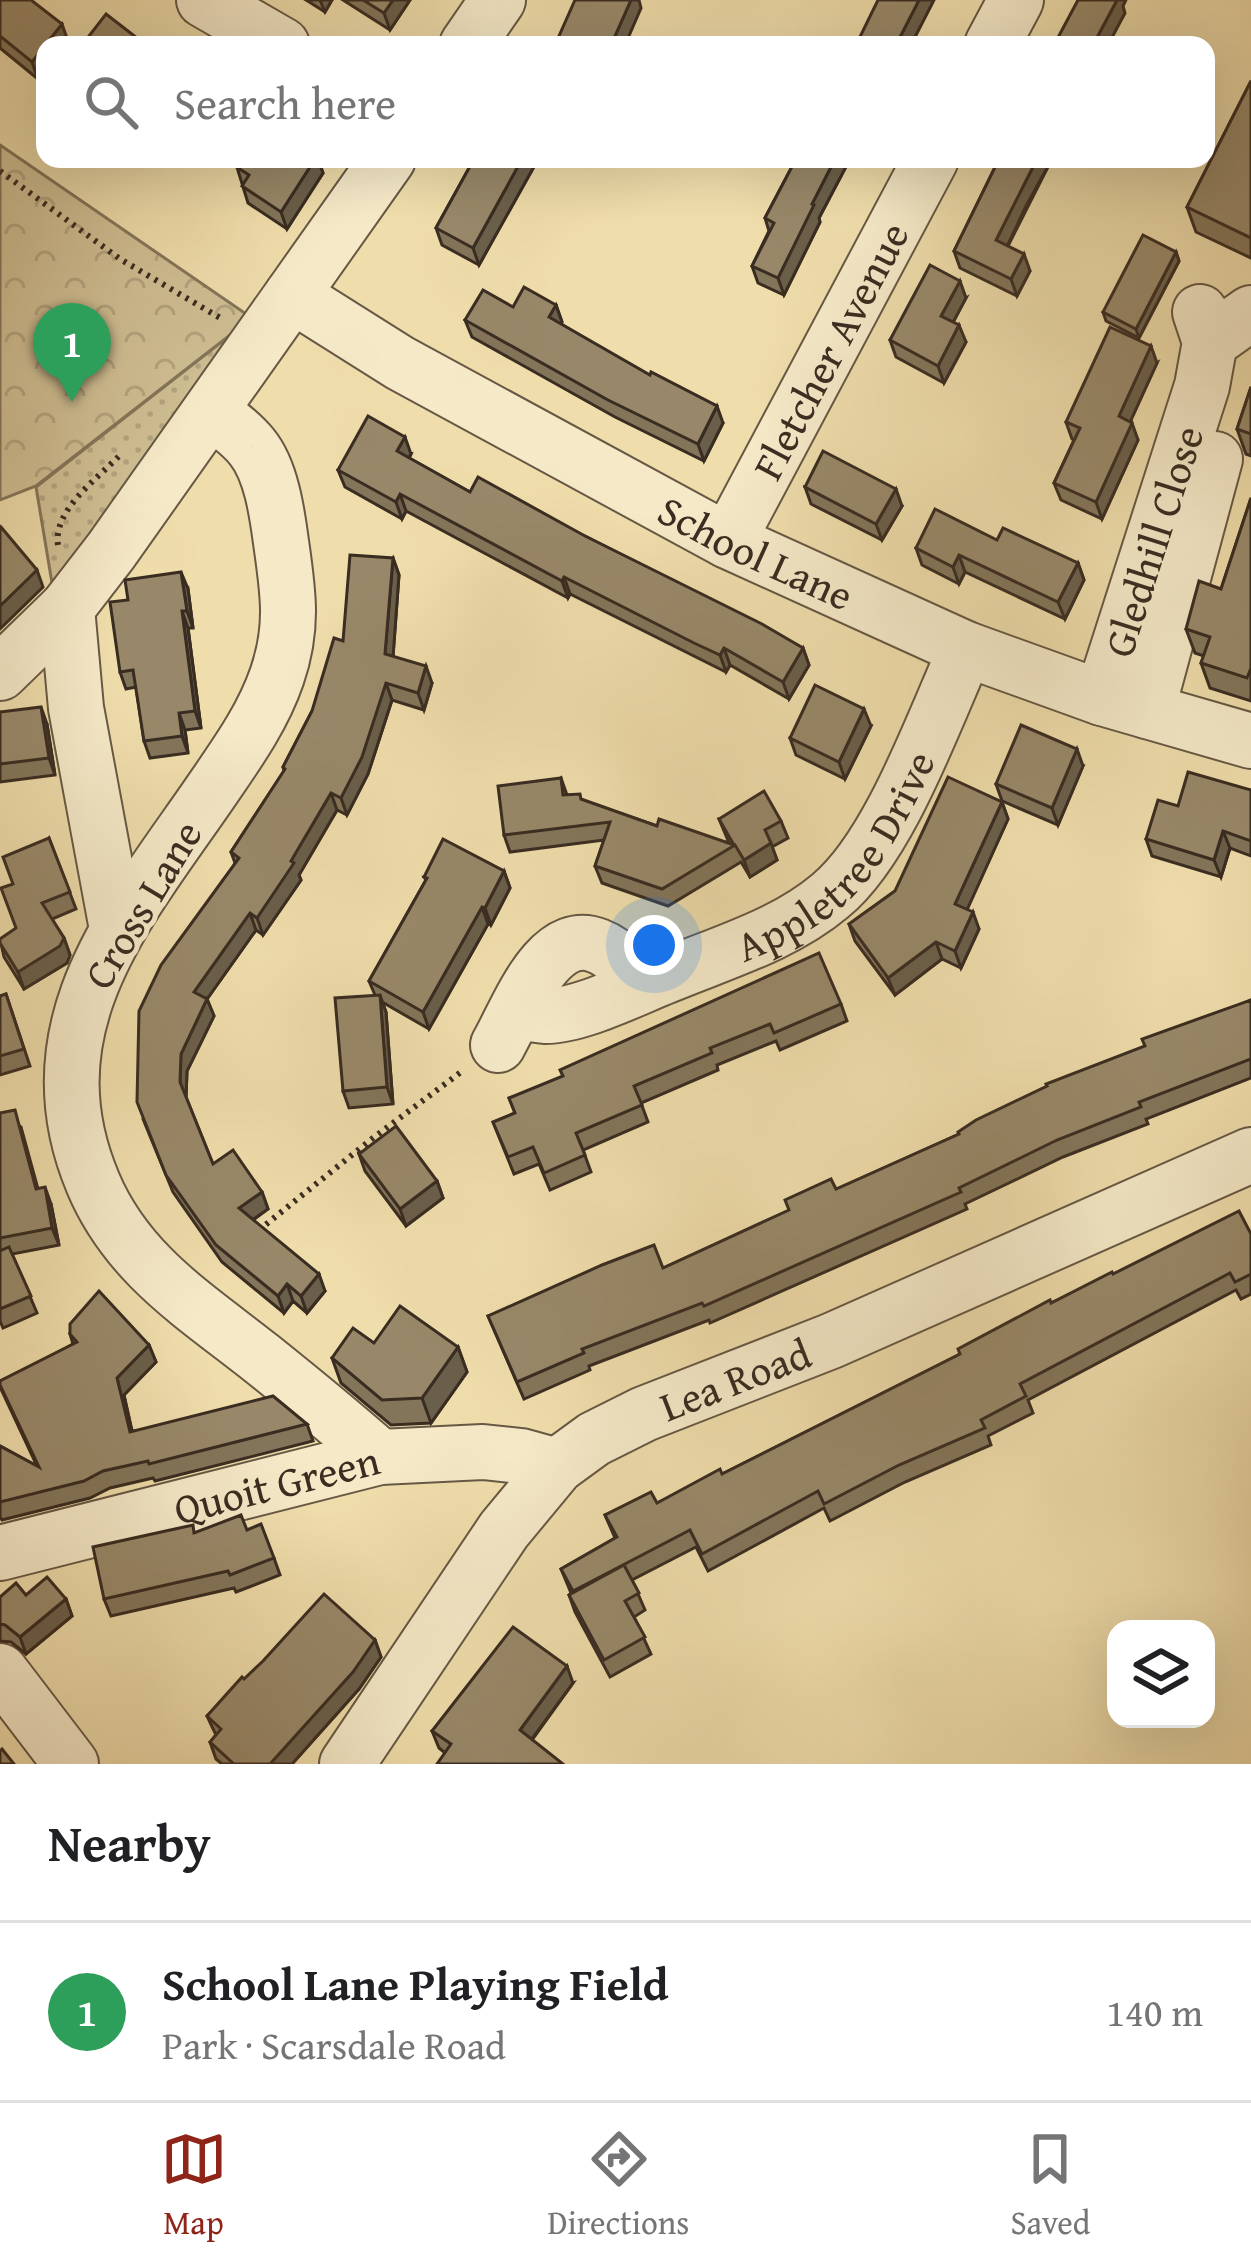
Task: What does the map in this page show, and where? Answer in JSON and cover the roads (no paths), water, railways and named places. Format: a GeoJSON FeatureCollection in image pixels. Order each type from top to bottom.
{"type":"FeatureCollection","features":[{"type":"Feature","properties":{"kind":"street"},"geometry":{"type":"LineString","coordinates":[[204,0],[266,36]]}},
{"type":"Feature","properties":{"kind":"street"},"geometry":{"type":"LineString","coordinates":[[473,36],[498,0]]}},
{"type":"Feature","properties":{"kind":"street"},"geometry":{"type":"LineString","coordinates":[[997,36],[1016,0]]}},
{"type":"Feature","properties":{"kind":"street"},"geometry":{"type":"LineString","coordinates":[[0,673],[67,608],[111,551],[382,168]]}},
{"type":"Feature","properties":{"kind":"street","name":"Fletcher Avenue"},"geometry":{"type":"LineString","coordinates":[[728,541],[926,168]]}},
{"type":"Feature","properties":{"kind":"street","name":"School Lane"},"geometry":{"type":"LineString","coordinates":[[292,296],[400,363],[728,541],[966,650],[1125,705],[1251,741]]}},
{"type":"Feature","properties":{"kind":"street","name":"Gledhill Close"},"geometry":{"type":"LineString","coordinates":[[1125,705],[1202,386],[1225,333]]}},
{"type":"Feature","properties":{"kind":"street","name":"Cross Lane"},"geometry":{"type":"LineString","coordinates":[[211,411],[255,449],[267,477],[290,604],[286,639],[277,678],[252,732],[117,929],[86,994],[75,1036],[71,1083],[77,1131],[92,1182],[130,1247],[160,1278],[380,1456]]}},
{"type":"Feature","properties":{"kind":"street"},"geometry":{"type":"LineString","coordinates":[[67,608],[76,708],[117,929]]}},
{"type":"Feature","properties":{"kind":"street","name":"Appletree Drive"},"geometry":{"type":"LineString","coordinates":[[508,1029],[579,1009],[750,942],[831,896],[863,861],[898,800],[966,650]]}},
{"type":"Feature","properties":{"kind":"street","name":"Lea Road"},"geometry":{"type":"LineString","coordinates":[[347,1764],[504,1530],[557,1466],[595,1438],[644,1414],[831,1342],[1251,1155]]}},
{"type":"Feature","properties":{"kind":"street","name":"Quoit Green"},"geometry":{"type":"LineString","coordinates":[[0,1553],[380,1456],[483,1451],[557,1466]]}},
{"type":"Feature","properties":{"kind":"street"},"geometry":{"type":"LineString","coordinates":[[0,1671],[71,1764]]}},
{"type":"Feature","properties":{"kind":"place","name":"School Lane Playing Field"},"geometry":{"type":"Point","coordinates":[72,402]}}]}
